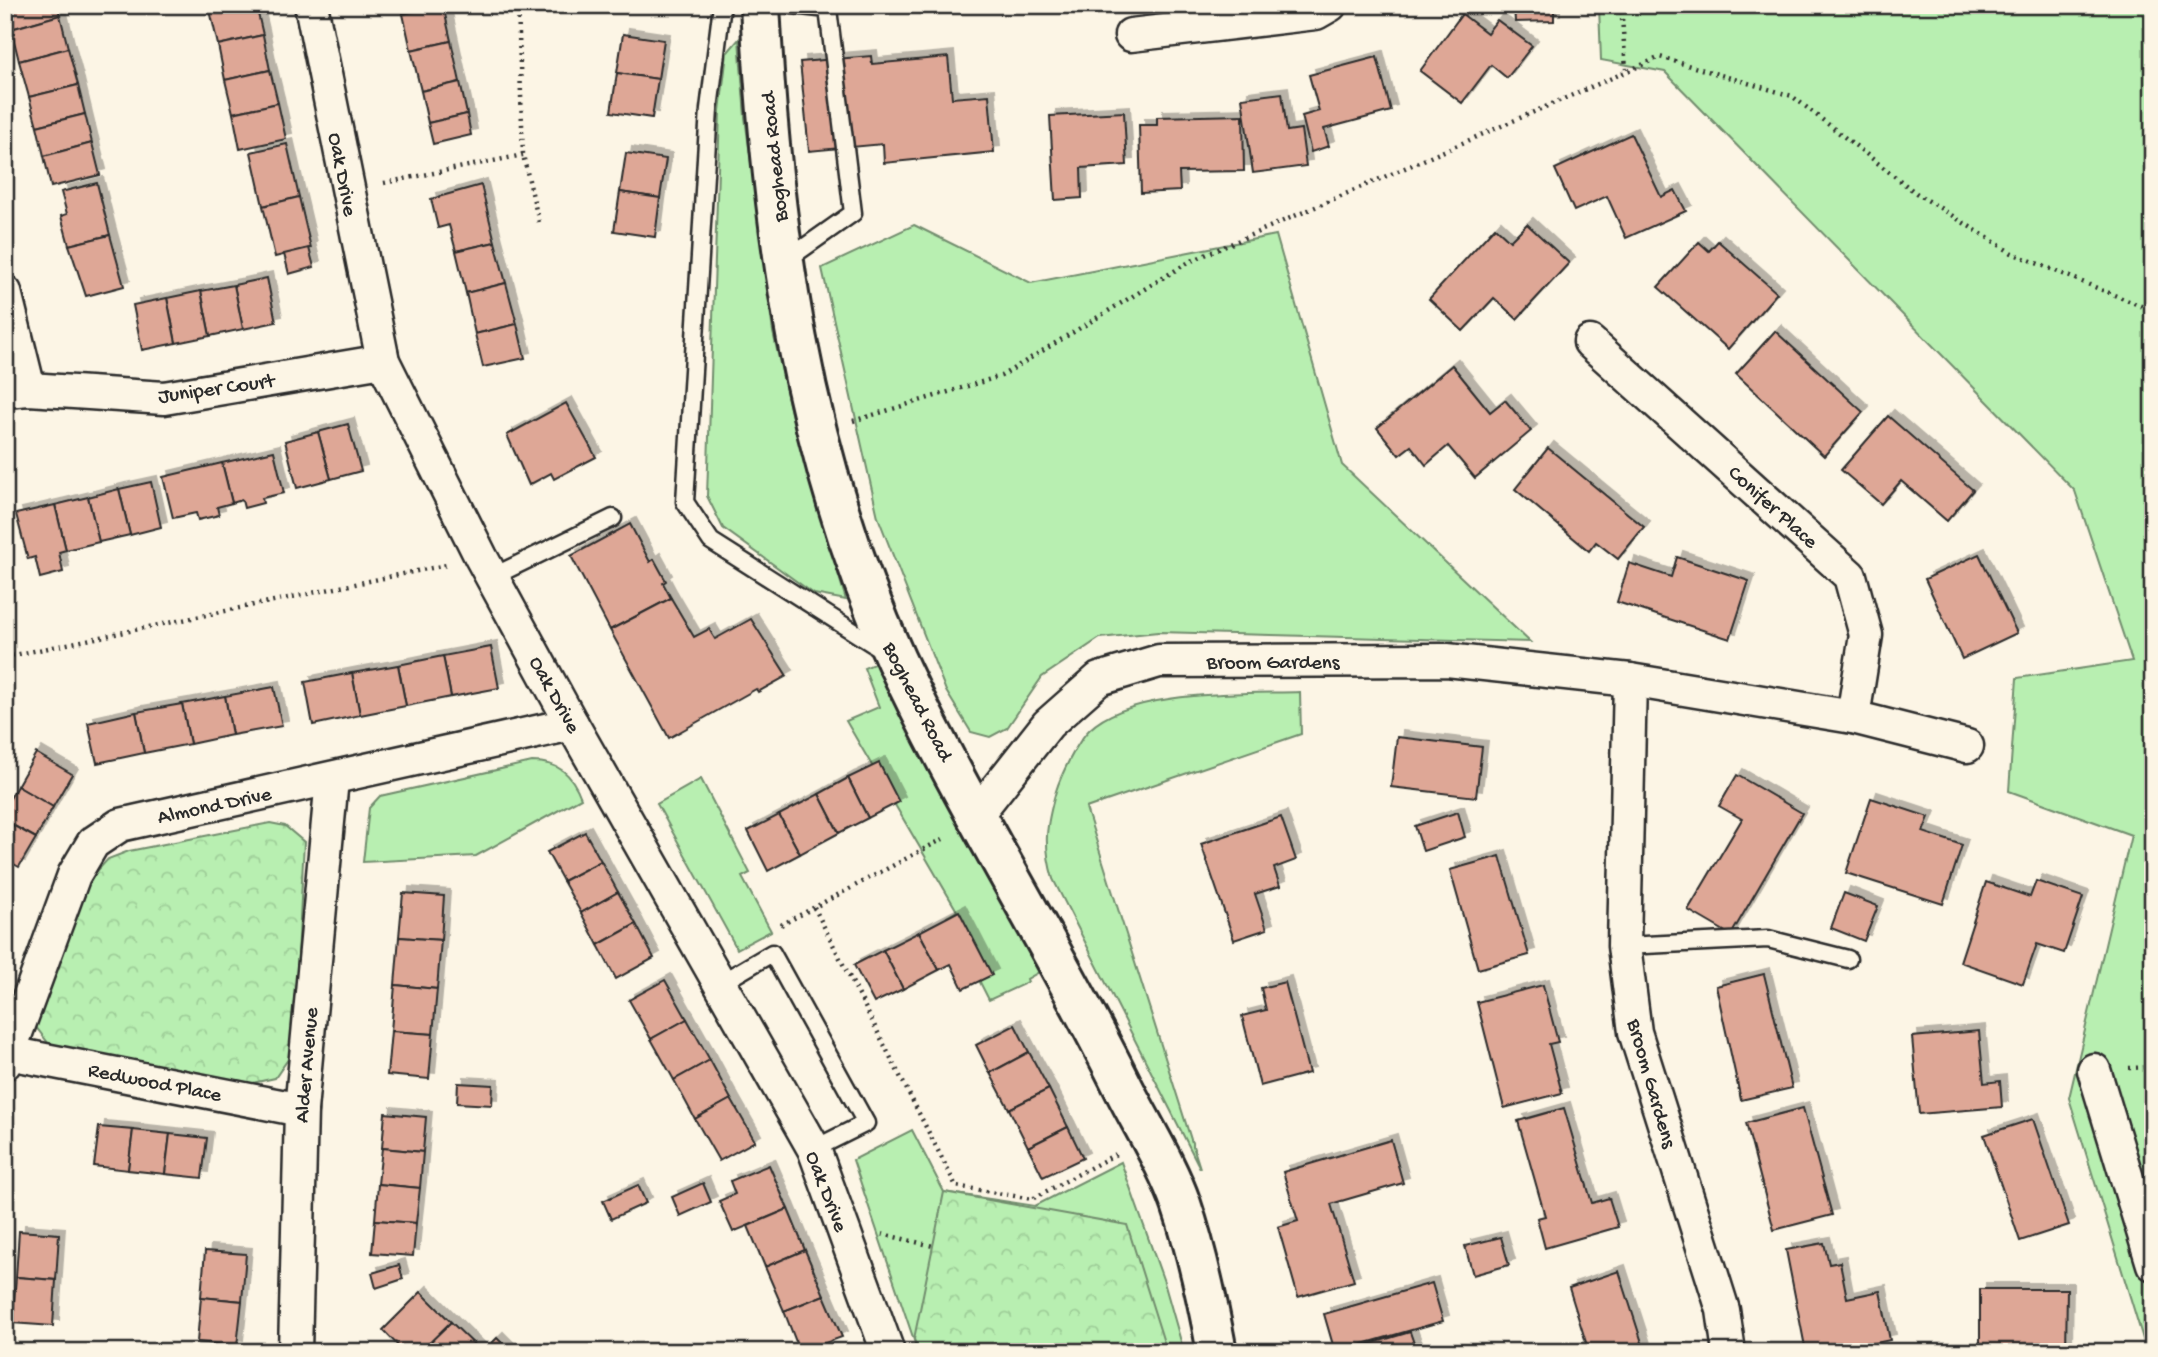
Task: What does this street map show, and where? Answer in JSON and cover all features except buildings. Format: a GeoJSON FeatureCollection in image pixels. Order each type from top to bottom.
{"type":"FeatureCollection","features":[{"type":"Feature","properties":{"kind":"street","name":"Oak Drive"},"geometry":{"type":"LineString","coordinates":[[311,5],[383,361],[487,567],[572,724],[814,1149],[888,1352]]}},
{"type":"Feature","properties":{"kind":"street","name":"Boghead Road"},"geometry":{"type":"LineString","coordinates":[[760,5],[763,68],[785,261],[807,399],[847,535],[964,825],[1089,1018],[1180,1203],[1217,1352]]}},
{"type":"Feature","properties":{"kind":"street"},"geometry":{"type":"LineString","coordinates":[[1131,35],[1316,13],[1330,5]]}},
{"type":"Feature","properties":{"kind":"street"},"geometry":{"type":"LineString","coordinates":[[5,292],[17,390]]}},
{"type":"Feature","properties":{"kind":"street","name":"Conifer Place"},"geometry":{"type":"LineString","coordinates":[[1590,342],[1850,576],[1866,635],[1853,717]]}},
{"type":"Feature","properties":{"kind":"street","name":"Juniper Court"},"geometry":{"type":"LineString","coordinates":[[17,390],[164,398],[383,361]]}},
{"type":"Feature","properties":{"kind":"street","name":"Broom Gardens"},"geometry":{"type":"LineString","coordinates":[[964,825],[1048,724],[1099,679],[1159,661],[1447,660],[1630,680],[1853,717],[1967,746]]}},
{"type":"Feature","properties":{"kind":"street","name":"Broom Gardens"},"geometry":{"type":"LineString","coordinates":[[1630,680],[1624,946],[1635,1032],[1723,1310],[1730,1352]]}},
{"type":"Feature","properties":{"kind":"street","name":"Almond Drive"},"geometry":{"type":"LineString","coordinates":[[7,1058],[74,876],[93,843],[120,825],[572,724]]}},
{"type":"Feature","properties":{"kind":"street","name":"Alder Avenue"},"geometry":{"type":"LineString","coordinates":[[295,1352],[300,1110],[332,779]]}},
{"type":"Feature","properties":{"kind":"street","name":"Redwood Place"},"geometry":{"type":"LineString","coordinates":[[7,1058],[300,1110]]}},
{"type":"Feature","properties":{"kind":"street"},"geometry":{"type":"LineString","coordinates":[[2094,1070],[2153,1264]]}},
{"type":"Feature","properties":{"kind":"lane"},"geometry":{"type":"LineString","coordinates":[[722,5],[709,110],[685,502],[711,541],[896,659]]}},
{"type":"Feature","properties":{"kind":"lane"},"geometry":{"type":"LineString","coordinates":[[785,261],[853,213],[828,9],[792,5]]}},
{"type":"Feature","properties":{"kind":"lane"},"geometry":{"type":"LineString","coordinates":[[487,567],[613,519]]}},
{"type":"Feature","properties":{"kind":"lane"},"geometry":{"type":"LineString","coordinates":[[1624,946],[1768,939],[1848,959]]}},
{"type":"Feature","properties":{"kind":"lane"},"geometry":{"type":"LineString","coordinates":[[719,984],[772,953],[866,1122],[814,1149]]}},
{"type":"Feature","properties":{"kind":"path"},"geometry":{"type":"LineString","coordinates":[[518,5],[523,155],[540,227]]}},
{"type":"Feature","properties":{"kind":"path"},"geometry":{"type":"LineString","coordinates":[[1622,5],[1626,69]]}},
{"type":"Feature","properties":{"kind":"path"},"geometry":{"type":"LineString","coordinates":[[844,424],[1001,376],[1189,262],[1626,69],[1660,57],[1792,96],[1916,193],[2012,253],[2153,311]]}},
{"type":"Feature","properties":{"kind":"path"},"geometry":{"type":"LineString","coordinates":[[347,191],[523,155]]}},
{"type":"Feature","properties":{"kind":"path"},"geometry":{"type":"LineString","coordinates":[[5,657],[487,567]]}},
{"type":"Feature","properties":{"kind":"path"},"geometry":{"type":"LineString","coordinates":[[771,931],[964,825]]}},
{"type":"Feature","properties":{"kind":"path"},"geometry":{"type":"LineString","coordinates":[[814,907],[879,1030],[956,1186],[1032,1199],[1117,1153]]}},
{"type":"Feature","properties":{"kind":"green space"},"geometry":{"type":"Polygon","coordinates":[[[1599,5],[2153,5],[2153,1352],[2147,1352],[2069,1098],[2131,835],[2009,791],[2017,678],[2132,661],[2075,491],[1665,72],[1601,60],[1599,5]]]}},
{"type":"Feature","properties":{"kind":"green space"},"geometry":{"type":"Polygon","coordinates":[[[739,39],[745,117],[773,332],[793,422],[846,600],[814,594],[723,528],[707,496],[720,111],[727,53],[739,39]]]}},
{"type":"Feature","properties":{"kind":"green space"},"geometry":{"type":"Polygon","coordinates":[[[914,225],[1031,283],[1276,235],[1342,465],[1530,642],[1158,632],[1100,638],[1042,677],[1007,728],[990,737],[971,732],[946,691],[878,517],[822,268],[914,225]]]}},
{"type":"Feature","properties":{"kind":"green space"},"geometry":{"type":"Polygon","coordinates":[[[876,663],[1039,972],[1027,979],[1028,982],[989,1000],[947,917],[957,911],[846,721],[879,707],[864,668],[876,663]]]}},
{"type":"Feature","properties":{"kind":"green space"},"geometry":{"type":"Polygon","coordinates":[[[1300,692],[1301,734],[1086,808],[1200,1168],[1053,879],[1047,845],[1050,815],[1058,784],[1075,750],[1089,730],[1108,717],[1159,700],[1189,696],[1300,692]]]}},
{"type":"Feature","properties":{"kind":"green space"},"geometry":{"type":"Polygon","coordinates":[[[532,762],[550,764],[563,771],[573,782],[581,798],[476,856],[363,862],[369,808],[380,796],[532,762]]]}},
{"type":"Feature","properties":{"kind":"green space"},"geometry":{"type":"Polygon","coordinates":[[[701,779],[750,873],[742,877],[771,931],[737,949],[657,804],[701,779]]]}},
{"type":"Feature","properties":{"kind":"green space"},"geometry":{"type":"Polygon","coordinates":[[[270,823],[285,826],[304,842],[293,1052],[275,1078],[248,1084],[49,1044],[36,1027],[89,880],[108,859],[129,851],[270,823]]]}},
{"type":"Feature","properties":{"kind":"green space"},"geometry":{"type":"Polygon","coordinates":[[[912,1130],[944,1192],[1035,1206],[1121,1162],[1164,1282],[1184,1352],[918,1352],[853,1160],[912,1130]]]}},
{"type":"Feature","properties":{"kind":"green space"},"geometry":{"type":"Polygon","coordinates":[[[944,1192],[1127,1225],[1167,1352],[918,1352],[914,1339],[944,1192]]]}}]}
